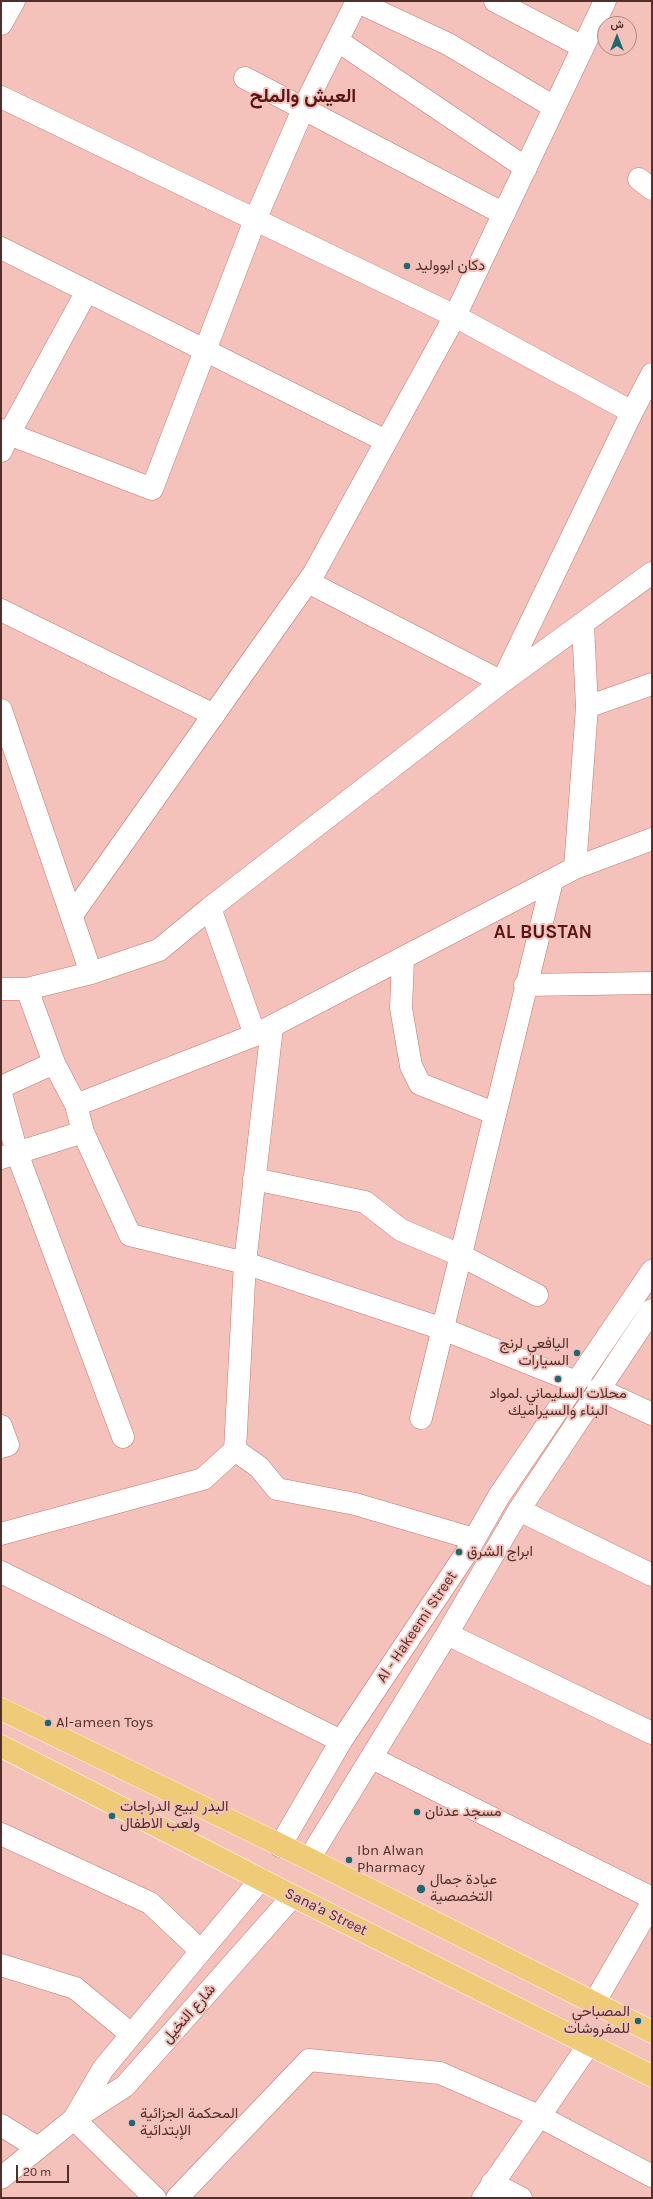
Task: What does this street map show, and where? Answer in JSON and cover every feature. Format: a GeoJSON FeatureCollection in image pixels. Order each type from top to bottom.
{"type":"FeatureCollection","features":[{"type":"Feature","properties":{"kind":"highway"},"geometry":{"type":"LineString","coordinates":[[1,1709],[309,1859],[652,2032]]}},
{"type":"Feature","properties":{"kind":"highway"},"geometry":{"type":"LineString","coordinates":[[1,1746],[12,1744],[21,1736],[23,1729],[20,1719]]}},
{"type":"Feature","properties":{"kind":"highway","name":"Sana'a Street"},"geometry":{"type":"LineString","coordinates":[[1,1746],[293,1896],[590,2043],[652,2076]]}},
{"type":"Feature","properties":{"kind":"highway"},"geometry":{"type":"LineString","coordinates":[[59,1776],[54,1761],[62,1749],[77,1746]]}},
{"type":"Feature","properties":{"kind":"street"},"geometry":{"type":"LineString","coordinates":[[1,24],[14,1]]}},
{"type":"Feature","properties":{"kind":"street"},"geometry":{"type":"LineString","coordinates":[[87,291],[4,438],[152,489],[255,220],[304,107],[338,42],[357,1],[448,44],[554,107]]}},
{"type":"Feature","properties":{"kind":"street"},"geometry":{"type":"LineString","coordinates":[[496,1],[583,47]]}},
{"type":"Feature","properties":{"kind":"street"},"geometry":{"type":"LineString","coordinates":[[72,915],[308,582],[455,316],[605,1]]}},
{"type":"Feature","properties":{"kind":"street"},"geometry":{"type":"LineString","coordinates":[[338,42],[526,168]]}},
{"type":"Feature","properties":{"kind":"street"},"geometry":{"type":"LineString","coordinates":[[245,78],[304,107],[504,214]]}},
{"type":"Feature","properties":{"kind":"street"},"geometry":{"type":"LineString","coordinates":[[1,97],[455,316],[632,412]]}},
{"type":"Feature","properties":{"kind":"street"},"geometry":{"type":"LineString","coordinates":[[1,248],[386,441]]}},
{"type":"Feature","properties":{"kind":"street"},"geometry":{"type":"LineString","coordinates":[[502,682],[632,412],[652,374]]}},
{"type":"Feature","properties":{"kind":"street"},"geometry":{"type":"LineString","coordinates":[[632,412],[652,400]]}},
{"type":"Feature","properties":{"kind":"street"},"geometry":{"type":"LineString","coordinates":[[1,989],[27,989],[91,973],[159,950],[210,908],[502,682],[583,625],[652,573]]}},
{"type":"Feature","properties":{"kind":"street"},"geometry":{"type":"LineString","coordinates":[[308,582],[502,682]]}},
{"type":"Feature","properties":{"kind":"street"},"geometry":{"type":"LineString","coordinates":[[1,610],[214,715]]}},
{"type":"Feature","properties":{"kind":"street"},"geometry":{"type":"LineString","coordinates":[[575,868],[587,707],[583,625]]}},
{"type":"Feature","properties":{"kind":"street"},"geometry":{"type":"LineString","coordinates":[[587,707],[652,684]]}},
{"type":"Feature","properties":{"kind":"street"},"geometry":{"type":"LineString","coordinates":[[1,710],[91,973]]}},
{"type":"Feature","properties":{"kind":"street"},"geometry":{"type":"LineString","coordinates":[[76,1105],[263,1031],[575,868],[652,839]]}},
{"type":"Feature","properties":{"kind":"street"},"geometry":{"type":"LineString","coordinates":[[421,1418],[525,985],[552,881]]}},
{"type":"Feature","properties":{"kind":"street"},"geometry":{"type":"LineString","coordinates":[[1,1534],[204,1479],[235,1450],[245,1263],[254,1179],[263,1031],[210,908]]}},
{"type":"Feature","properties":{"kind":"street"},"geometry":{"type":"LineString","coordinates":[[403,958],[400,1008],[411,1066],[420,1084],[494,1113]]}},
{"type":"Feature","properties":{"kind":"street"},"geometry":{"type":"LineString","coordinates":[[525,985],[652,983]]}},
{"type":"Feature","properties":{"kind":"street"},"geometry":{"type":"LineString","coordinates":[[1,1006],[27,989]]}},
{"type":"Feature","properties":{"kind":"street"},"geometry":{"type":"LineString","coordinates":[[27,989],[54,1063],[76,1105],[83,1132],[130,1235],[245,1263],[443,1329],[576,1382]]}},
{"type":"Feature","properties":{"kind":"street"},"geometry":{"type":"LineString","coordinates":[[1,1086],[54,1063]]}},
{"type":"Feature","properties":{"kind":"street"},"geometry":{"type":"LineString","coordinates":[[1,1094],[9,1156],[123,1437]]}},
{"type":"Feature","properties":{"kind":"street"},"geometry":{"type":"LineString","coordinates":[[9,1156],[83,1132]]}},
{"type":"Feature","properties":{"kind":"street"},"geometry":{"type":"LineString","coordinates":[[254,1179],[365,1202],[400,1230],[460,1255],[537,1295]]}},
{"type":"Feature","properties":{"kind":"street","name":"Al - Hakeemi Street"},"geometry":{"type":"LineString","coordinates":[[280,1846],[341,1742],[474,1539],[499,1496],[652,1271]]}},
{"type":"Feature","properties":{"kind":"street","name":"Al - Hakeemi Street"},"geometry":{"type":"LineString","coordinates":[[309,1859],[448,1634],[519,1510],[598,1389],[652,1310]]}},
{"type":"Feature","properties":{"kind":"street"},"geometry":{"type":"LineString","coordinates":[[598,1389],[652,1414]]}},
{"type":"Feature","properties":{"kind":"street"},"geometry":{"type":"LineString","coordinates":[[1,1426],[8,1445],[1,1447]]}},
{"type":"Feature","properties":{"kind":"street"},"geometry":{"type":"LineString","coordinates":[[235,1450],[259,1467],[277,1489],[355,1504],[474,1539]]}},
{"type":"Feature","properties":{"kind":"street"},"geometry":{"type":"LineString","coordinates":[[519,1510],[652,1575]]}},
{"type":"Feature","properties":{"kind":"street"},"geometry":{"type":"LineString","coordinates":[[1,1572],[341,1742]]}},
{"type":"Feature","properties":{"kind":"street"},"geometry":{"type":"LineString","coordinates":[[448,1634],[652,1733]]}},
{"type":"Feature","properties":{"kind":"street"},"geometry":{"type":"LineString","coordinates":[[372,1758],[652,1898]]}},
{"type":"Feature","properties":{"kind":"street"},"geometry":{"type":"LineString","coordinates":[[1,1834],[150,1903],[202,1950]]}},
{"type":"Feature","properties":{"kind":"street","name":"شارع النخيل"},"geometry":{"type":"LineString","coordinates":[[74,2119],[103,2069],[261,1879]]}},
{"type":"Feature","properties":{"kind":"street","name":"شارع النخيل"},"geometry":{"type":"LineString","coordinates":[[1,2178],[74,2119],[125,2086],[293,1896]]}},
{"type":"Feature","properties":{"kind":"street"},"geometry":{"type":"LineString","coordinates":[[594,2003],[652,1903]]}},
{"type":"Feature","properties":{"kind":"street"},"geometry":{"type":"LineString","coordinates":[[1,1965],[75,1988],[131,2034]]}},
{"type":"Feature","properties":{"kind":"street"},"geometry":{"type":"LineString","coordinates":[[522,2198],[488,2191],[590,2043]]}},
{"type":"Feature","properties":{"kind":"street"},"geometry":{"type":"LineString","coordinates":[[177,2198],[309,2060],[440,2073],[539,2116],[652,2176]]}},
{"type":"Feature","properties":{"kind":"street"},"geometry":{"type":"LineString","coordinates":[[74,2119],[155,2198]]}},
{"type":"Feature","properties":{"kind":"street"},"geometry":{"type":"LineString","coordinates":[[1,2125],[38,2148]]}},
{"type":"Feature","properties":{"kind":"place","name":"دكان ابووليد"},"geometry":{"type":"Point","coordinates":[407,266]}},
{"type":"Feature","properties":{"kind":"place","name":"اليافعي لرنج السيارات"},"geometry":{"type":"Point","coordinates":[577,1353]}},
{"type":"Feature","properties":{"kind":"place","name":"محلات السليماني .لمواد البناء والسيراميك"},"geometry":{"type":"Point","coordinates":[558,1379]}},
{"type":"Feature","properties":{"kind":"place","name":"ابراج الشرق"},"geometry":{"type":"Point","coordinates":[459,1552]}},
{"type":"Feature","properties":{"kind":"place","name":"Al-ameen Toys"},"geometry":{"type":"Point","coordinates":[48,1723]}},
{"type":"Feature","properties":{"kind":"place","name":"مسجد عدنان"},"geometry":{"type":"Point","coordinates":[417,1812]}},
{"type":"Feature","properties":{"kind":"place","name":"البدر لبيع الدراجات ولعب الاطفال"},"geometry":{"type":"Point","coordinates":[112,1816]}},
{"type":"Feature","properties":{"kind":"place","name":"Ibn Alwan Pharmacy"},"geometry":{"type":"Point","coordinates":[349,1860]}},
{"type":"Feature","properties":{"kind":"place","name":"عيادة جمال التخصصية"},"geometry":{"type":"Point","coordinates":[421,1889]}},
{"type":"Feature","properties":{"kind":"place","name":"المصباحي للمفروشات"},"geometry":{"type":"Point","coordinates":[638,2021]}},
{"type":"Feature","properties":{"kind":"place","name":"المحكمة الجزائية الإبتدائية"},"geometry":{"type":"Point","coordinates":[132,2123]}},
{"type":"Feature","properties":{"kind":"district","name":"العيش والملح"},"geometry":{"type":"Point","coordinates":[303,97]}},
{"type":"Feature","properties":{"kind":"district","name":"AL BUSTAN"},"geometry":{"type":"Point","coordinates":[543,933]}}]}
